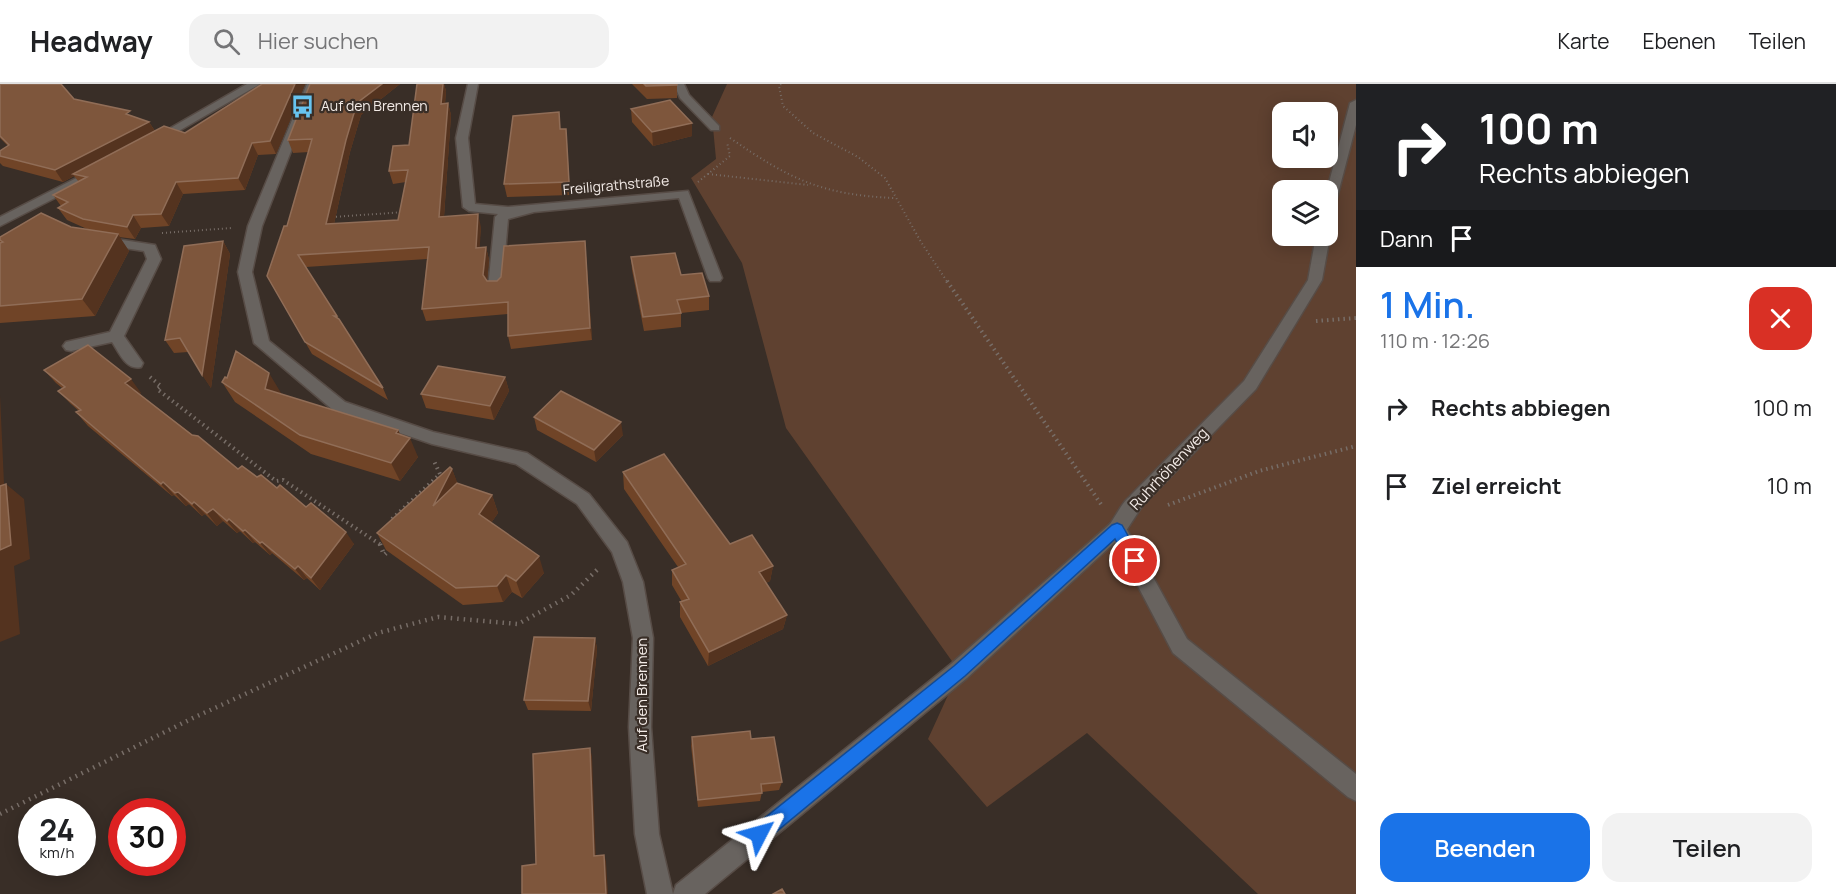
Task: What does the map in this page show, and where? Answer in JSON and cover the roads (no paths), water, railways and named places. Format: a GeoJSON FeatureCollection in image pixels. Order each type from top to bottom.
{"type":"FeatureCollection","features":[{"type":"Feature","properties":{"kind":"street"},"geometry":{"type":"LineString","coordinates":[[138,150],[255,84]]}},
{"type":"Feature","properties":{"kind":"street","name":"Auf den Brennen"},"geometry":{"type":"LineString","coordinates":[[312,84],[255,226],[245,272],[262,343],[339,406],[432,438],[521,458],[583,499],[620,548],[633,582],[643,638],[640,727],[646,822],[660,894]]}},
{"type":"Feature","properties":{"kind":"street","name":"Freiligrathstraße"},"geometry":{"type":"LineString","coordinates":[[473,84],[462,138],[469,207],[508,211],[684,194],[714,278]]}},
{"type":"Feature","properties":{"kind":"street"},"geometry":{"type":"LineString","coordinates":[[679,84],[684,96],[715,128]]}},
{"type":"Feature","properties":{"kind":"street"},"geometry":{"type":"LineString","coordinates":[[1336,180],[1356,103]]}},
{"type":"Feature","properties":{"kind":"street"},"geometry":{"type":"LineString","coordinates":[[0,204],[4,220],[108,166]]}},
{"type":"Feature","properties":{"kind":"street","name":"Freiligrathstraße"},"geometry":{"type":"LineString","coordinates":[[495,288],[502,217],[534,207]]}},
{"type":"Feature","properties":{"kind":"street"},"geometry":{"type":"LineString","coordinates":[[27,209],[46,219]]}},
{"type":"Feature","properties":{"kind":"street"},"geometry":{"type":"LineString","coordinates":[[88,238],[150,248],[154,259],[116,336]]}},
{"type":"Feature","properties":{"kind":"street","name":"Ruhrhöhenweg"},"geometry":{"type":"LineString","coordinates":[[686,894],[959,671],[1117,529],[1137,500],[1250,385],[1315,280],[1321,246]]}},
{"type":"Feature","properties":{"kind":"street"},"geometry":{"type":"LineString","coordinates":[[70,346],[116,336]]}},
{"type":"Feature","properties":{"kind":"street"},"geometry":{"type":"LineString","coordinates":[[116,336],[135,363]]}},
{"type":"Feature","properties":{"kind":"street"},"geometry":{"type":"LineString","coordinates":[[1117,529],[1180,646],[1356,789]]}},
{"type":"Feature","properties":{"kind":"place","name":"Auf den Brennen"},"geometry":{"type":"Point","coordinates":[303,106]}}]}
